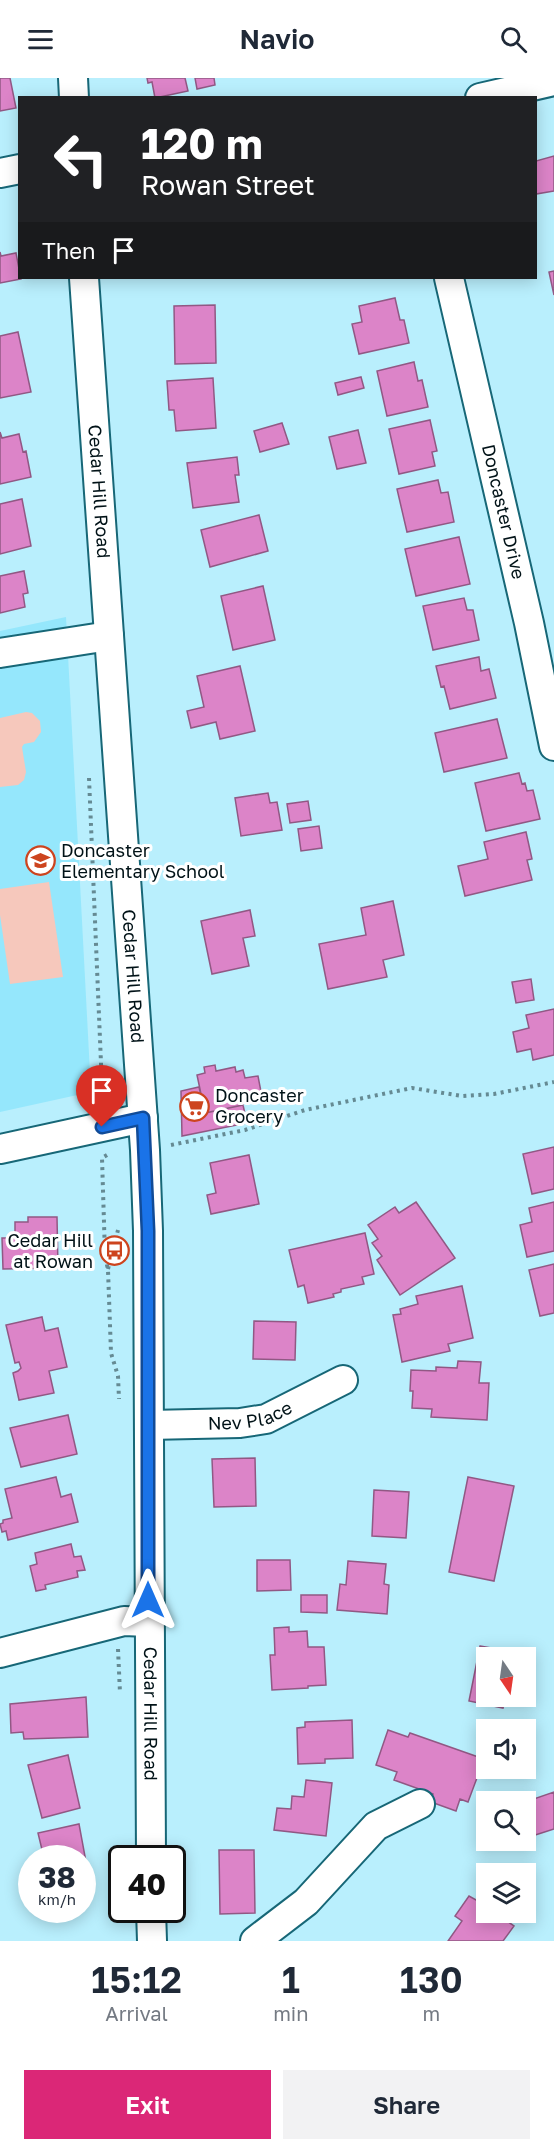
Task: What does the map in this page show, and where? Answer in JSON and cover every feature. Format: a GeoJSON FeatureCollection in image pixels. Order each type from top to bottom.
{"type":"FeatureCollection","features":[{"type":"Feature","properties":{"kind":"street"},"geometry":{"type":"LineString","coordinates":[[73,78],[74,96]]}},
{"type":"Feature","properties":{"kind":"street"},"geometry":{"type":"LineString","coordinates":[[487,96],[543,81]]}},
{"type":"Feature","properties":{"kind":"street"},"geometry":{"type":"LineString","coordinates":[[0,173],[18,169]]}},
{"type":"Feature","properties":{"kind":"street","name":"Cedar Hill Road"},"geometry":{"type":"LineString","coordinates":[[84,279],[145,1150],[150,1425],[148,1622],[151,1845]]}},
{"type":"Feature","properties":{"kind":"street","name":"Doncaster Drive"},"geometry":{"type":"LineString","coordinates":[[449,279],[529,623],[554,746]]}},
{"type":"Feature","properties":{"kind":"street"},"geometry":{"type":"LineString","coordinates":[[0,653],[109,636]]}},
{"type":"Feature","properties":{"kind":"street"},"geometry":{"type":"LineString","coordinates":[[0,1149],[143,1118]]}},
{"type":"Feature","properties":{"kind":"street","name":"Nev Place"},"geometry":{"type":"LineString","coordinates":[[150,1425],[240,1423],[266,1419],[343,1380]]}},
{"type":"Feature","properties":{"kind":"street"},"geometry":{"type":"LineString","coordinates":[[0,1653],[124,1621],[148,1622]]}},
{"type":"Feature","properties":{"kind":"street"},"geometry":{"type":"LineString","coordinates":[[255,1941],[306,1902],[376,1827],[420,1804]]}},
{"type":"Feature","properties":{"kind":"street"},"geometry":{"type":"LineString","coordinates":[[151,1923],[152,1941]]}},
{"type":"Feature","properties":{"kind":"path"},"geometry":{"type":"LineString","coordinates":[[89,772],[102,1087],[94,1102]]}},
{"type":"Feature","properties":{"kind":"path"},"geometry":{"type":"LineString","coordinates":[[145,1150],[245,1130],[305,1110],[412,1088],[462,1096],[494,1094],[554,1082]]}},
{"type":"Feature","properties":{"kind":"path"},"geometry":{"type":"LineString","coordinates":[[110,1153],[102,1158],[105,1255],[108,1270],[111,1353],[118,1376],[119,1408]]}},
{"type":"Feature","properties":{"kind":"shaded area","name":"Doncaster Elementary School"},"geometry":{"type":"Polygon","coordinates":[[[66,617],[91,1092],[0,1112],[0,631],[66,617]]]}},
{"type":"Feature","properties":{"kind":"shaded area"},"geometry":{"type":"Polygon","coordinates":[[[26,712],[32,713],[40,721],[41,732],[34,742],[24,744],[22,747],[26,772],[24,780],[18,785],[0,787],[0,718],[26,712]]]}},
{"type":"Feature","properties":{"kind":"shaded area"},"geometry":{"type":"Polygon","coordinates":[[[49,882],[63,977],[10,984],[0,915],[0,889],[49,882]]]}},
{"type":"Feature","properties":{"kind":"building"},"geometry":{"type":"Polygon","coordinates":[[[0,78],[10,78],[16,108],[0,111],[0,78]]]}},
{"type":"Feature","properties":{"kind":"building"},"geometry":{"type":"Polygon","coordinates":[[[147,78],[185,78],[188,91],[155,96],[152,82],[148,83],[147,78]]]}},
{"type":"Feature","properties":{"kind":"building"},"geometry":{"type":"Polygon","coordinates":[[[195,78],[214,78],[215,85],[197,89],[195,78]]]}},
{"type":"Feature","properties":{"kind":"building"},"geometry":{"type":"Polygon","coordinates":[[[554,156],[554,191],[537,194],[537,161],[554,156]]]}},
{"type":"Feature","properties":{"kind":"building"},"geometry":{"type":"Polygon","coordinates":[[[0,252],[1,256],[16,253],[18,279],[21,279],[0,283],[0,252]]]}},
{"type":"Feature","properties":{"kind":"building"},"geometry":{"type":"Polygon","coordinates":[[[554,271],[554,295],[549,272],[554,271]]]}},
{"type":"Feature","properties":{"kind":"building"},"geometry":{"type":"Polygon","coordinates":[[[395,298],[400,320],[404,320],[409,343],[359,354],[352,324],[362,322],[359,306],[395,298]]]}},
{"type":"Feature","properties":{"kind":"building"},"geometry":{"type":"Polygon","coordinates":[[[215,305],[216,363],[175,364],[174,306],[215,305]]]}},
{"type":"Feature","properties":{"kind":"building"},"geometry":{"type":"Polygon","coordinates":[[[18,332],[31,392],[0,398],[0,336],[18,332]]]}},
{"type":"Feature","properties":{"kind":"building"},"geometry":{"type":"Polygon","coordinates":[[[414,362],[418,381],[422,380],[428,407],[387,416],[377,371],[414,362]]]}},
{"type":"Feature","properties":{"kind":"building"},"geometry":{"type":"Polygon","coordinates":[[[361,377],[364,388],[338,395],[335,383],[361,377]]]}},
{"type":"Feature","properties":{"kind":"building"},"geometry":{"type":"Polygon","coordinates":[[[213,378],[216,428],[176,431],[174,410],[169,410],[167,381],[213,378]]]}},
{"type":"Feature","properties":{"kind":"building"},"geometry":{"type":"Polygon","coordinates":[[[430,420],[437,451],[432,452],[435,466],[399,474],[389,429],[430,420]]]}},
{"type":"Feature","properties":{"kind":"building"},"geometry":{"type":"Polygon","coordinates":[[[282,423],[289,444],[260,452],[254,431],[282,423]]]}},
{"type":"Feature","properties":{"kind":"building"},"geometry":{"type":"Polygon","coordinates":[[[358,430],[366,463],[337,469],[329,437],[358,430]]]}},
{"type":"Feature","properties":{"kind":"building"},"geometry":{"type":"Polygon","coordinates":[[[0,432],[2,438],[19,434],[23,452],[26,451],[31,477],[0,484],[0,432]]]}},
{"type":"Feature","properties":{"kind":"building"},"geometry":{"type":"Polygon","coordinates":[[[237,457],[239,475],[235,475],[239,502],[193,508],[187,463],[237,457]]]}},
{"type":"Feature","properties":{"kind":"building"},"geometry":{"type":"Polygon","coordinates":[[[438,480],[441,493],[448,492],[454,522],[407,532],[397,489],[438,480]]]}},
{"type":"Feature","properties":{"kind":"building"},"geometry":{"type":"Polygon","coordinates":[[[22,499],[31,546],[0,554],[0,504],[22,499]]]}},
{"type":"Feature","properties":{"kind":"building"},"geometry":{"type":"Polygon","coordinates":[[[259,515],[268,551],[210,567],[201,530],[259,515]]]}},
{"type":"Feature","properties":{"kind":"building"},"geometry":{"type":"Polygon","coordinates":[[[459,537],[470,584],[416,596],[405,549],[459,537]]]}},
{"type":"Feature","properties":{"kind":"building"},"geometry":{"type":"Polygon","coordinates":[[[24,571],[28,593],[23,594],[25,607],[0,613],[0,576],[24,571]]]}},
{"type":"Feature","properties":{"kind":"building"},"geometry":{"type":"Polygon","coordinates":[[[263,586],[275,640],[233,650],[221,596],[263,586]]]}},
{"type":"Feature","properties":{"kind":"building"},"geometry":{"type":"Polygon","coordinates":[[[464,598],[467,610],[473,610],[479,640],[433,650],[423,606],[464,598]]]}},
{"type":"Feature","properties":{"kind":"building"},"geometry":{"type":"Polygon","coordinates":[[[479,657],[481,671],[489,669],[496,698],[450,709],[436,666],[479,657]]]}},
{"type":"Feature","properties":{"kind":"building"},"geometry":{"type":"Polygon","coordinates":[[[240,666],[255,731],[220,739],[216,722],[191,728],[187,711],[204,707],[197,676],[240,666]]]}},
{"type":"Feature","properties":{"kind":"building"},"geometry":{"type":"Polygon","coordinates":[[[497,719],[507,758],[444,772],[435,733],[497,719]]]}},
{"type":"Feature","properties":{"kind":"building"},"geometry":{"type":"Polygon","coordinates":[[[519,773],[527,791],[533,790],[540,819],[486,831],[475,783],[519,773]]]}},
{"type":"Feature","properties":{"kind":"building"},"geometry":{"type":"Polygon","coordinates":[[[268,793],[270,803],[277,802],[282,830],[241,836],[235,798],[268,793]]]}},
{"type":"Feature","properties":{"kind":"building"},"geometry":{"type":"Polygon","coordinates":[[[308,801],[311,820],[290,823],[287,804],[308,801]]]}},
{"type":"Feature","properties":{"kind":"building"},"geometry":{"type":"Polygon","coordinates":[[[319,826],[322,848],[301,851],[298,829],[319,826]]]}},
{"type":"Feature","properties":{"kind":"building"},"geometry":{"type":"Polygon","coordinates":[[[526,832],[532,859],[527,860],[532,880],[465,896],[458,866],[488,859],[484,842],[526,832]]]}},
{"type":"Feature","properties":{"kind":"building"},"geometry":{"type":"Polygon","coordinates":[[[393,901],[404,955],[383,960],[387,977],[328,989],[319,944],[366,935],[361,908],[393,901]]]}},
{"type":"Feature","properties":{"kind":"building"},"geometry":{"type":"Polygon","coordinates":[[[250,910],[255,936],[243,938],[249,966],[212,974],[201,921],[250,910]]]}},
{"type":"Feature","properties":{"kind":"building"},"geometry":{"type":"Polygon","coordinates":[[[531,979],[534,1000],[516,1003],[512,982],[531,979]]]}},
{"type":"Feature","properties":{"kind":"building"},"geometry":{"type":"Polygon","coordinates":[[[554,1009],[554,1055],[533,1060],[531,1049],[517,1052],[513,1032],[529,1028],[526,1015],[554,1009]]]}},
{"type":"Feature","properties":{"kind":"building"},"geometry":{"type":"Polygon","coordinates":[[[215,1065],[216,1071],[235,1067],[236,1072],[243,1070],[245,1078],[258,1076],[262,1097],[242,1101],[243,1105],[205,1113],[197,1075],[205,1073],[204,1067],[215,1065]]]}},
{"type":"Feature","properties":{"kind":"building"},"geometry":{"type":"Polygon","coordinates":[[[199,1087],[205,1113],[243,1105],[247,1123],[182,1136],[181,1091],[199,1087]]]}},
{"type":"Feature","properties":{"kind":"building"},"geometry":{"type":"Polygon","coordinates":[[[554,1147],[554,1189],[532,1194],[523,1154],[554,1147]]]}},
{"type":"Feature","properties":{"kind":"building"},"geometry":{"type":"Polygon","coordinates":[[[249,1155],[259,1204],[211,1214],[207,1195],[216,1193],[210,1163],[249,1155]]]}},
{"type":"Feature","properties":{"kind":"building"},"geometry":{"type":"Polygon","coordinates":[[[416,1202],[455,1258],[400,1295],[377,1260],[382,1256],[372,1243],[378,1239],[368,1225],[395,1207],[399,1213],[416,1202]]]}},
{"type":"Feature","properties":{"kind":"building"},"geometry":{"type":"Polygon","coordinates":[[[554,1202],[554,1251],[527,1257],[520,1225],[532,1222],[529,1208],[554,1202]]]}},
{"type":"Feature","properties":{"kind":"building"},"geometry":{"type":"Polygon","coordinates":[[[28,1217],[57,1217],[58,1268],[3,1269],[2,1238],[15,1238],[15,1222],[28,1222],[28,1217]]]}},
{"type":"Feature","properties":{"kind":"building"},"geometry":{"type":"Polygon","coordinates":[[[365,1233],[374,1274],[362,1277],[364,1284],[341,1289],[341,1292],[333,1294],[334,1297],[308,1303],[304,1285],[298,1287],[289,1250],[365,1233]]]}},
{"type":"Feature","properties":{"kind":"building"},"geometry":{"type":"Polygon","coordinates":[[[554,1264],[554,1313],[540,1316],[529,1270],[554,1264]]]}},
{"type":"Feature","properties":{"kind":"building"},"geometry":{"type":"Polygon","coordinates":[[[462,1286],[473,1338],[448,1344],[450,1351],[402,1362],[393,1315],[401,1314],[400,1309],[418,1304],[416,1296],[462,1286]]]}},
{"type":"Feature","properties":{"kind":"building"},"geometry":{"type":"Polygon","coordinates":[[[42,1317],[45,1331],[58,1328],[67,1367],[49,1371],[54,1393],[19,1400],[13,1373],[21,1368],[19,1362],[15,1363],[6,1325],[42,1317]]]}},
{"type":"Feature","properties":{"kind":"building"},"geometry":{"type":"Polygon","coordinates":[[[254,1321],[296,1322],[295,1360],[253,1359],[254,1321]]]}},
{"type":"Feature","properties":{"kind":"building"},"geometry":{"type":"Polygon","coordinates":[[[458,1361],[481,1362],[479,1383],[489,1383],[487,1420],[431,1417],[432,1409],[412,1408],[411,1370],[436,1371],[436,1367],[457,1368],[458,1361]]]}},
{"type":"Feature","properties":{"kind":"building"},"geometry":{"type":"Polygon","coordinates":[[[68,1415],[77,1454],[21,1467],[10,1428],[68,1415]]]}},
{"type":"Feature","properties":{"kind":"building"},"geometry":{"type":"Polygon","coordinates":[[[255,1458],[256,1506],[214,1507],[212,1459],[255,1458]]]}},
{"type":"Feature","properties":{"kind":"building"},"geometry":{"type":"Polygon","coordinates":[[[56,1477],[61,1497],[71,1494],[78,1522],[8,1540],[6,1531],[2,1532],[0,1524],[3,1520],[12,1518],[5,1489],[56,1477]]]}},
{"type":"Feature","properties":{"kind":"building"},"geometry":{"type":"Polygon","coordinates":[[[468,1477],[514,1486],[494,1581],[449,1572],[468,1477]]]}},
{"type":"Feature","properties":{"kind":"building"},"geometry":{"type":"Polygon","coordinates":[[[374,1490],[409,1492],[406,1538],[372,1536],[374,1490]]]}},
{"type":"Feature","properties":{"kind":"building"},"geometry":{"type":"Polygon","coordinates":[[[71,1544],[74,1557],[81,1556],[85,1570],[77,1571],[78,1577],[45,1585],[46,1589],[36,1591],[30,1566],[37,1564],[35,1553],[71,1544]]]}},
{"type":"Feature","properties":{"kind":"building"},"geometry":{"type":"Polygon","coordinates":[[[257,1560],[290,1560],[291,1590],[257,1591],[257,1560]]]}},
{"type":"Feature","properties":{"kind":"building"},"geometry":{"type":"Polygon","coordinates":[[[348,1561],[386,1564],[384,1584],[389,1585],[387,1614],[337,1610],[340,1584],[346,1585],[348,1561]]]}},
{"type":"Feature","properties":{"kind":"building"},"geometry":{"type":"Polygon","coordinates":[[[301,1595],[327,1595],[327,1613],[301,1612],[301,1595]]]}},
{"type":"Feature","properties":{"kind":"building"},"geometry":{"type":"Polygon","coordinates":[[[289,1627],[289,1632],[307,1631],[308,1647],[324,1647],[326,1685],[272,1690],[270,1655],[275,1655],[274,1628],[289,1627]]]}},
{"type":"Feature","properties":{"kind":"building"},"geometry":{"type":"Polygon","coordinates":[[[476,1666],[476,1702],[469,1701],[476,1666]]]}},
{"type":"Feature","properties":{"kind":"building"},"geometry":{"type":"Polygon","coordinates":[[[86,1697],[88,1737],[24,1739],[23,1732],[11,1733],[10,1704],[86,1697]]]}},
{"type":"Feature","properties":{"kind":"building"},"geometry":{"type":"Polygon","coordinates":[[[352,1720],[353,1758],[325,1759],[325,1763],[298,1764],[297,1728],[305,1727],[305,1722],[352,1720]]]}},
{"type":"Feature","properties":{"kind":"building"},"geometry":{"type":"Polygon","coordinates":[[[388,1730],[408,1737],[410,1733],[476,1756],[477,1779],[468,1802],[460,1799],[456,1811],[431,1802],[433,1794],[394,1780],[397,1772],[376,1765],[388,1730]]]}},
{"type":"Feature","properties":{"kind":"building"},"geometry":{"type":"Polygon","coordinates":[[[68,1755],[80,1808],[42,1818],[28,1765],[68,1755]]]}},
{"type":"Feature","properties":{"kind":"building"},"geometry":{"type":"Polygon","coordinates":[[[306,1780],[332,1783],[326,1836],[274,1830],[277,1808],[291,1809],[292,1796],[304,1797],[306,1780]]]}},
{"type":"Feature","properties":{"kind":"building"},"geometry":{"type":"Polygon","coordinates":[[[554,1792],[554,1829],[536,1835],[536,1798],[554,1792]]]}},
{"type":"Feature","properties":{"kind":"building"},"geometry":{"type":"Polygon","coordinates":[[[79,1824],[83,1845],[41,1845],[38,1833],[79,1824]]]}},
{"type":"Feature","properties":{"kind":"building"},"geometry":{"type":"Polygon","coordinates":[[[219,1850],[254,1850],[255,1913],[220,1914],[219,1850]]]}},
{"type":"Feature","properties":{"kind":"building"},"geometry":{"type":"Polygon","coordinates":[[[469,1896],[476,1900],[476,1923],[510,1923],[514,1926],[503,1941],[448,1941],[462,1921],[455,1916],[469,1896]]]}},
{"type":"Feature","properties":{"kind":"place","name":"Doncaster Elementary School"},"geometry":{"type":"Point","coordinates":[40,861]}},
{"type":"Feature","properties":{"kind":"place","name":"Doncaster Grocery"},"geometry":{"type":"Point","coordinates":[194,1106]}},
{"type":"Feature","properties":{"kind":"place","name":"Cedar Hill at Rowan"},"geometry":{"type":"Point","coordinates":[114,1251]}},
{"type":"Feature","properties":{"kind":"route"},"geometry":{"type":"LineString","coordinates":[[102,1127],[143,1118],[148,1231],[150,1425],[148,1600]]}}]}
